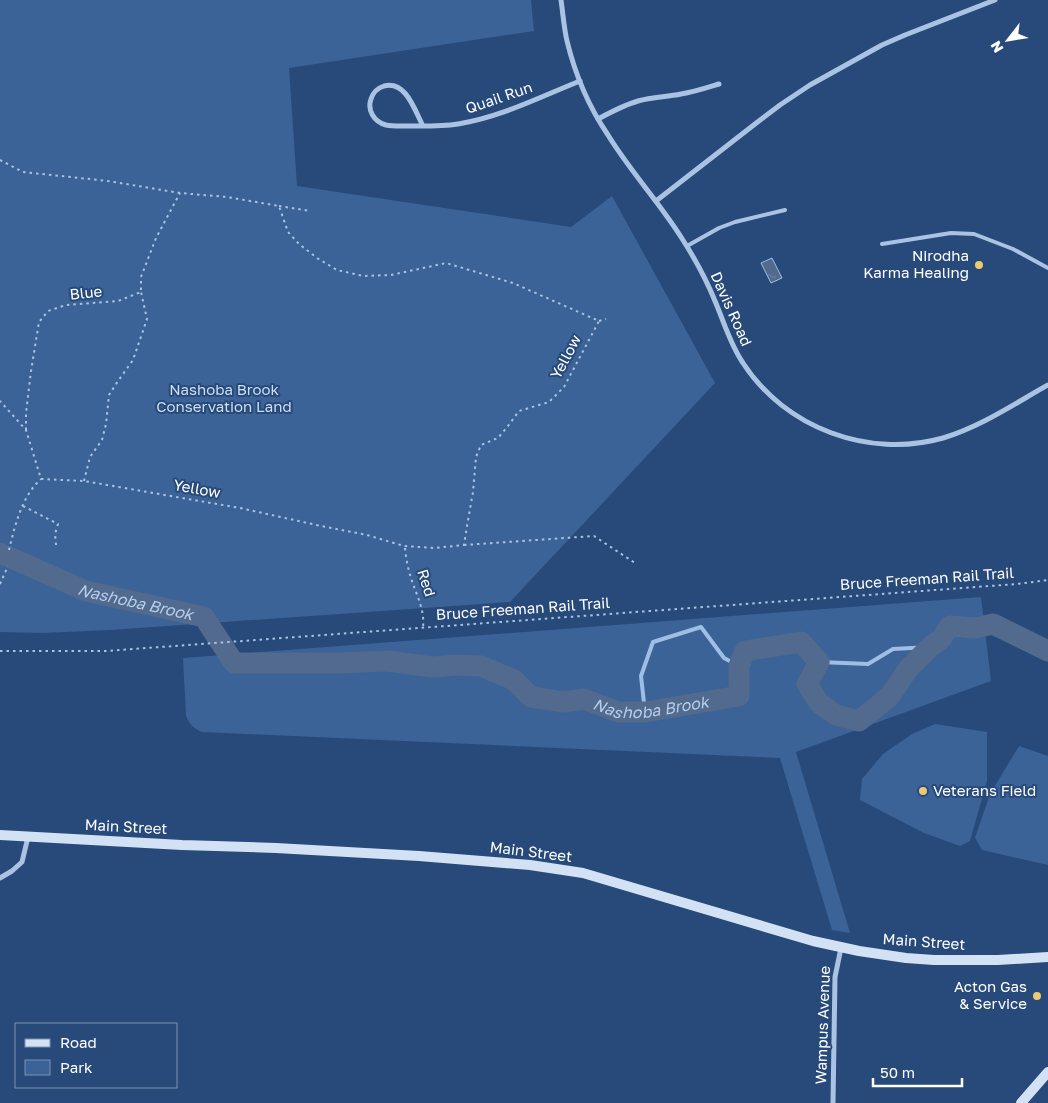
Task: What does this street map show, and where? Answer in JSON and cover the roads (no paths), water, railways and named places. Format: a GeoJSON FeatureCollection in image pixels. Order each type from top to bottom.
{"type":"FeatureCollection","features":[{"type":"Feature","properties":{"kind":"main road","name":"Main Street"},"geometry":{"type":"LineString","coordinates":[[0,835],[400,855],[530,865],[583,873],[841,948],[934,960],[998,960],[1048,957]]}},
{"type":"Feature","properties":{"kind":"main road"},"geometry":{"type":"LineString","coordinates":[[1021,1103],[1048,1072]]}},
{"type":"Feature","properties":{"kind":"street","name":"Davis Road"},"geometry":{"type":"LineString","coordinates":[[561,0],[567,41],[580,81],[598,119],[618,151],[687,246],[706,281],[733,346],[743,364],[756,381],[780,404],[821,430],[840,437],[867,443],[901,444],[942,438],[961,431],[1048,385]]}},
{"type":"Feature","properties":{"kind":"street"},"geometry":{"type":"LineString","coordinates":[[656,201],[755,124],[810,85],[890,42],[995,0]]}},
{"type":"Feature","properties":{"kind":"street","name":"Quail Run"},"geometry":{"type":"LineString","coordinates":[[423,126],[406,94],[399,88],[386,86],[378,89],[372,96],[370,104],[371,113],[380,123],[437,127],[459,124],[500,114],[580,81]]}},
{"type":"Feature","properties":{"kind":"street"},"geometry":{"type":"LineString","coordinates":[[598,119],[639,100],[680,95],[719,84]]}},
{"type":"Feature","properties":{"kind":"street"},"geometry":{"type":"LineString","coordinates":[[0,878],[12,872],[22,862],[28,837]]}},
{"type":"Feature","properties":{"kind":"street","name":"Wampus Avenue"},"geometry":{"type":"LineString","coordinates":[[833,1103],[836,977],[841,948]]}},
{"type":"Feature","properties":{"kind":"lane"},"geometry":{"type":"LineString","coordinates":[[687,246],[719,228],[735,222],[785,210]]}},
{"type":"Feature","properties":{"kind":"lane"},"geometry":{"type":"LineString","coordinates":[[882,244],[951,233],[974,234],[1014,249],[1048,268]]}},
{"type":"Feature","properties":{"kind":"water"},"geometry":{"type":"Polygon","coordinates":[[[772,258],[782,278],[771,283],[761,263],[772,258]]]}},
{"type":"Feature","properties":{"kind":"waterway","name":"Nashoba Brook"},"geometry":{"type":"LineString","coordinates":[[0,553],[86,591],[204,617],[234,663],[387,661],[433,667],[455,665],[481,666],[514,680],[531,697],[564,702],[584,699],[618,712],[645,712],[739,696],[739,666],[745,651],[801,642],[819,662],[807,684],[819,703],[836,715],[859,721],[890,696],[908,669],[941,639],[950,626],[975,628],[993,624],[1048,651]]}},
{"type":"Feature","properties":{"kind":"waterway"},"geometry":{"type":"LineString","coordinates":[[645,712],[641,676],[653,642],[701,627],[724,658],[739,666]]}},
{"type":"Feature","properties":{"kind":"waterway"},"geometry":{"type":"LineString","coordinates":[[819,662],[868,664],[893,649],[930,647]]}},
{"type":"Feature","properties":{"kind":"place","name":"Nirodha Karma Healing"},"geometry":{"type":"Point","coordinates":[979,265]}},
{"type":"Feature","properties":{"kind":"place","name":"Veterans Field"},"geometry":{"type":"Point","coordinates":[923,791]}},
{"type":"Feature","properties":{"kind":"place","name":"Acton Gas & Service"},"geometry":{"type":"Point","coordinates":[1037,996]}},
{"type":"Feature","properties":{"kind":"park label","name":"Nashoba Brook Conservation Land"},"geometry":{"type":"Point","coordinates":[224,398]}}]}
